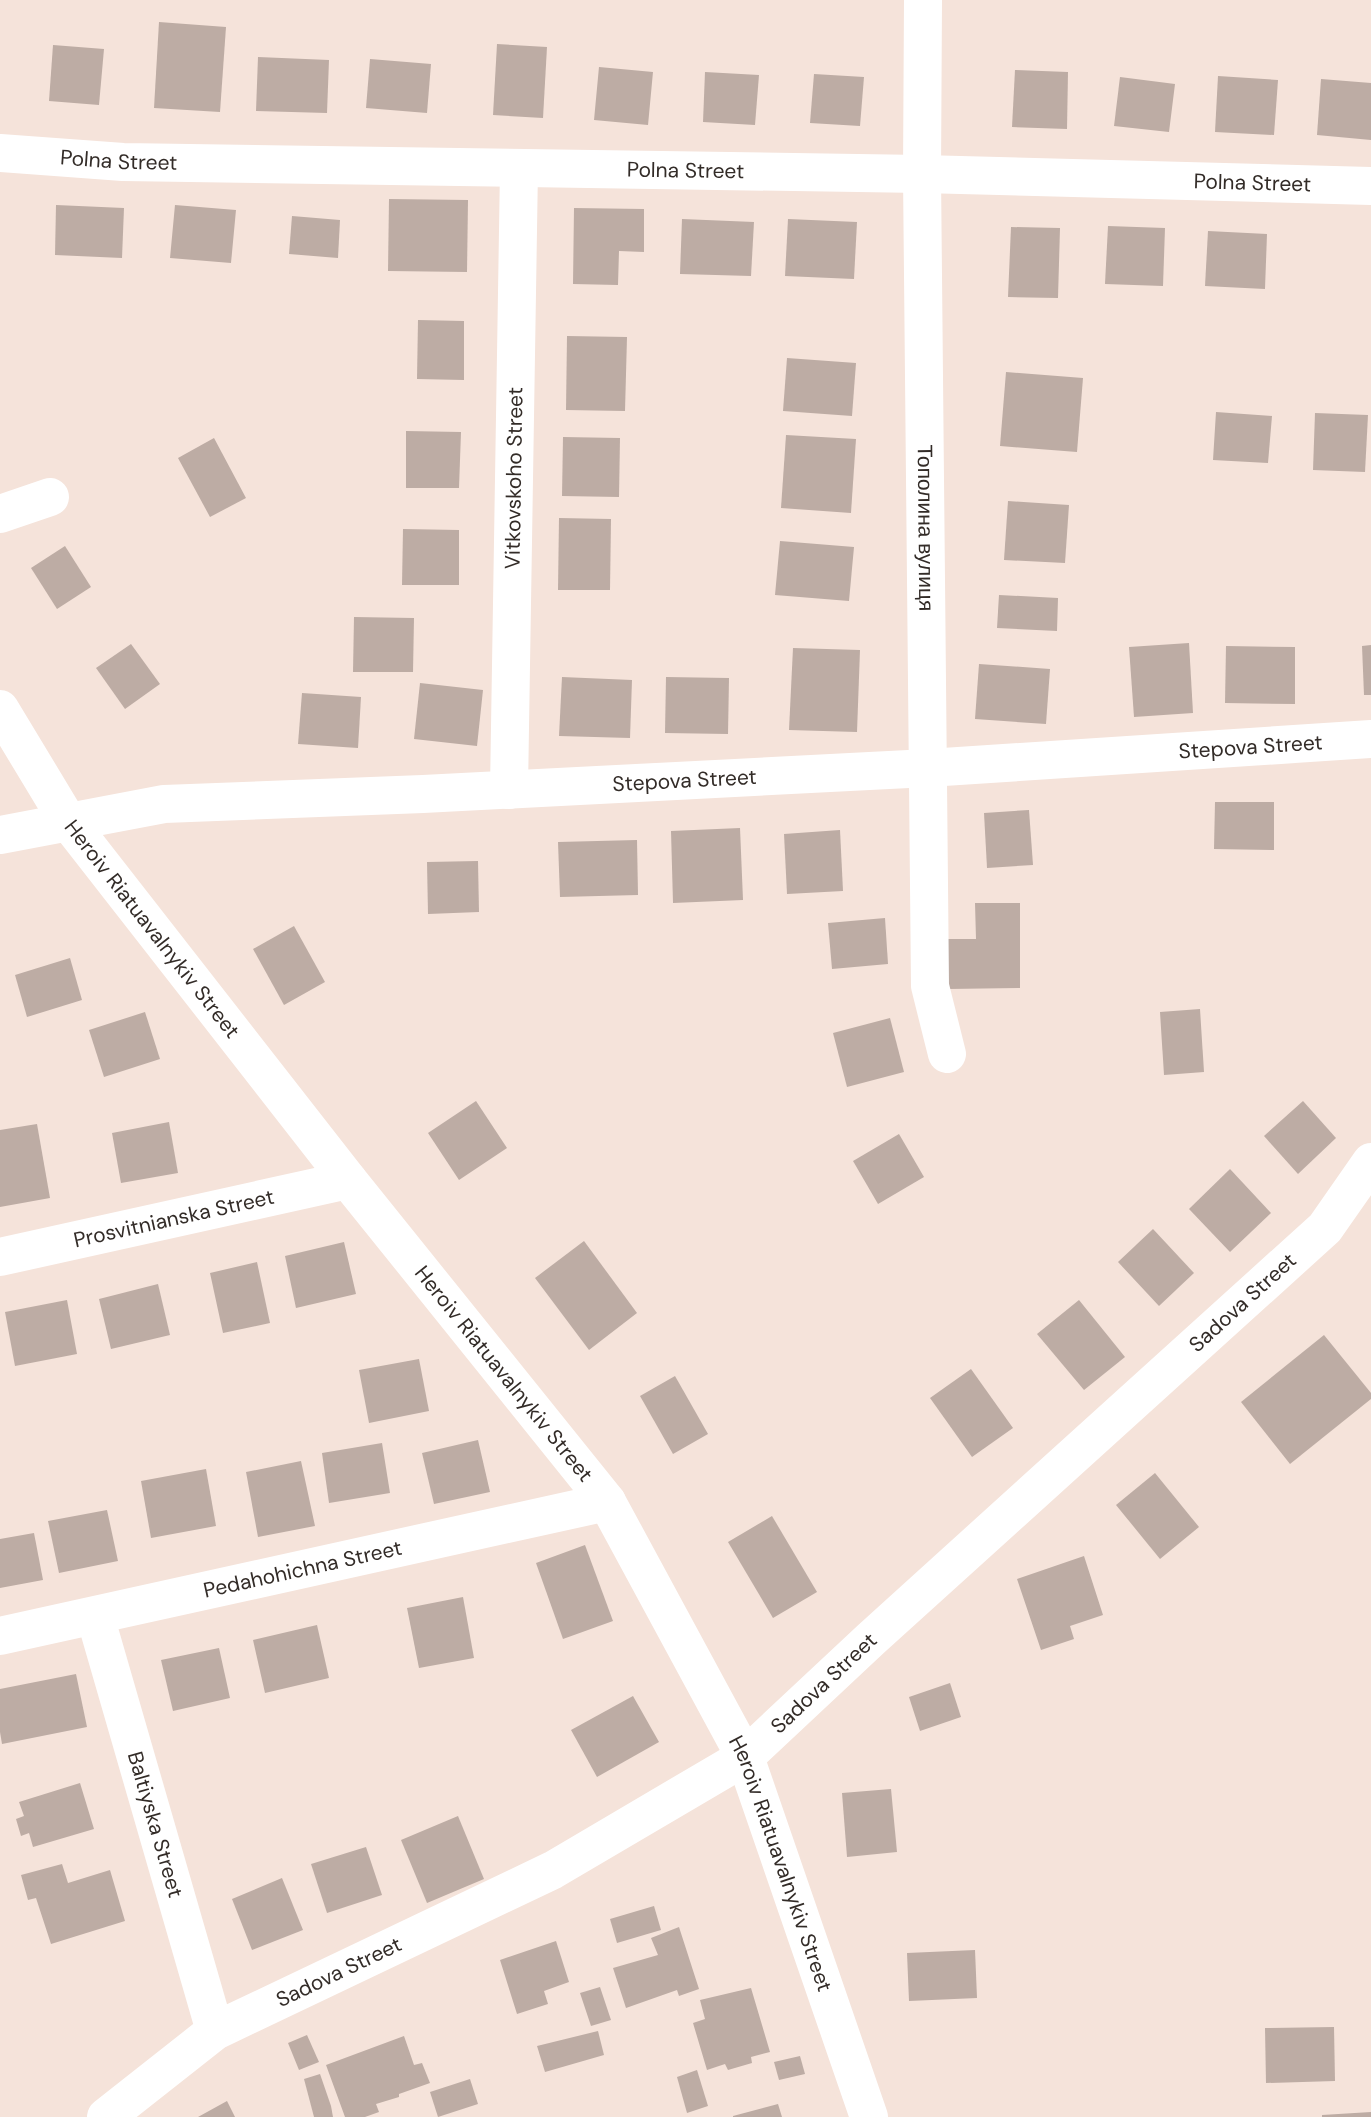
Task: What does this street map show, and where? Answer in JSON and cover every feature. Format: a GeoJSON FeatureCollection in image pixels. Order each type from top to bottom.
{"type":"FeatureCollection","features":[{"type":"Feature","properties":{"kind":"street","name":"Тополина вулиця"},"geometry":{"type":"LineString","coordinates":[[923,0],[922,174],[930,986],[947,1054]]}},
{"type":"Feature","properties":{"kind":"street","name":"Polna Street"},"geometry":{"type":"LineString","coordinates":[[0,153],[122,162],[922,174],[1371,186]]}},
{"type":"Feature","properties":{"kind":"street","name":"Vitkovskoho Street"},"geometry":{"type":"LineString","coordinates":[[509,790],[519,168]]}},
{"type":"Feature","properties":{"kind":"street"},"geometry":{"type":"LineString","coordinates":[[0,514],[50,498]]}},
{"type":"Feature","properties":{"kind":"street","name":"Heroiv Riatuavalnykiv Street"},"geometry":{"type":"LineString","coordinates":[[0,709],[67,820],[348,1180],[607,1502],[745,1757],[869,2117]]}},
{"type":"Feature","properties":{"kind":"street","name":"Stepova Street"},"geometry":{"type":"LineString","coordinates":[[0,835],[164,803],[509,790],[928,768],[1371,739]]}},
{"type":"Feature","properties":{"kind":"street","name":"Sadova Street"},"geometry":{"type":"LineString","coordinates":[[106,2117],[215,2031],[553,1870],[745,1757],[881,1629],[1325,1228],[1371,1162]]}},
{"type":"Feature","properties":{"kind":"street","name":"Prosvitnianska Street"},"geometry":{"type":"LineString","coordinates":[[0,1257],[348,1180]]}},
{"type":"Feature","properties":{"kind":"street","name":"Pedahohichna Street"},"geometry":{"type":"LineString","coordinates":[[0,1636],[607,1502]]}},
{"type":"Feature","properties":{"kind":"street","name":"Baltiyska Street"},"geometry":{"type":"LineString","coordinates":[[94,1616],[215,2031]]}},
{"type":"Feature","properties":{"kind":"building"},"geometry":{"type":"Polygon","coordinates":[[[159,22],[226,27],[220,112],[154,108],[159,22]]]}},
{"type":"Feature","properties":{"kind":"building"},"geometry":{"type":"Polygon","coordinates":[[[497,44],[547,47],[543,118],[493,115],[497,44]]]}},
{"type":"Feature","properties":{"kind":"building"},"geometry":{"type":"Polygon","coordinates":[[[53,45],[104,49],[99,105],[49,101],[53,45]]]}},
{"type":"Feature","properties":{"kind":"building"},"geometry":{"type":"Polygon","coordinates":[[[258,57],[329,60],[327,113],[256,111],[258,57]]]}},
{"type":"Feature","properties":{"kind":"building"},"geometry":{"type":"Polygon","coordinates":[[[370,59],[431,64],[427,113],[366,108],[370,59]]]}},
{"type":"Feature","properties":{"kind":"building"},"geometry":{"type":"Polygon","coordinates":[[[599,67],[653,72],[648,125],[594,120],[599,67]]]}},
{"type":"Feature","properties":{"kind":"building"},"geometry":{"type":"Polygon","coordinates":[[[1015,70],[1068,72],[1067,129],[1012,127],[1015,70]]]}},
{"type":"Feature","properties":{"kind":"building"},"geometry":{"type":"Polygon","coordinates":[[[705,72],[759,75],[755,125],[703,122],[705,72]]]}},
{"type":"Feature","properties":{"kind":"building"},"geometry":{"type":"Polygon","coordinates":[[[814,74],[864,77],[860,126],[810,123],[814,74]]]}},
{"type":"Feature","properties":{"kind":"building"},"geometry":{"type":"Polygon","coordinates":[[[1218,76],[1278,80],[1274,135],[1215,132],[1218,76]]]}},
{"type":"Feature","properties":{"kind":"building"},"geometry":{"type":"Polygon","coordinates":[[[1120,77],[1175,84],[1169,132],[1114,126],[1120,77]]]}},
{"type":"Feature","properties":{"kind":"building"},"geometry":{"type":"Polygon","coordinates":[[[1321,79],[1371,83],[1371,140],[1317,135],[1321,79]]]}},
{"type":"Feature","properties":{"kind":"building"},"geometry":{"type":"Polygon","coordinates":[[[389,199],[468,200],[467,272],[388,271],[389,199]]]}},
{"type":"Feature","properties":{"kind":"building"},"geometry":{"type":"Polygon","coordinates":[[[56,205],[124,208],[122,258],[55,255],[56,205]]]}},
{"type":"Feature","properties":{"kind":"building"},"geometry":{"type":"Polygon","coordinates":[[[175,205],[236,210],[231,263],[170,258],[175,205]]]}},
{"type":"Feature","properties":{"kind":"building"},"geometry":{"type":"Polygon","coordinates":[[[574,208],[644,209],[644,252],[619,251],[618,285],[573,284],[574,208]]]}},
{"type":"Feature","properties":{"kind":"building"},"geometry":{"type":"Polygon","coordinates":[[[292,216],[340,220],[338,258],[289,254],[292,216]]]}},
{"type":"Feature","properties":{"kind":"building"},"geometry":{"type":"Polygon","coordinates":[[[682,219],[754,222],[751,276],[680,274],[682,219]]]}},
{"type":"Feature","properties":{"kind":"building"},"geometry":{"type":"Polygon","coordinates":[[[788,219],[857,222],[854,279],[785,276],[788,219]]]}},
{"type":"Feature","properties":{"kind":"building"},"geometry":{"type":"Polygon","coordinates":[[[1108,226],[1165,228],[1163,286],[1105,284],[1108,226]]]}},
{"type":"Feature","properties":{"kind":"building"},"geometry":{"type":"Polygon","coordinates":[[[1011,227],[1060,228],[1058,298],[1008,297],[1011,227]]]}},
{"type":"Feature","properties":{"kind":"building"},"geometry":{"type":"Polygon","coordinates":[[[1208,231],[1267,234],[1265,289],[1205,286],[1208,231]]]}},
{"type":"Feature","properties":{"kind":"building"},"geometry":{"type":"Polygon","coordinates":[[[418,320],[464,321],[464,380],[417,379],[418,320]]]}},
{"type":"Feature","properties":{"kind":"building"},"geometry":{"type":"Polygon","coordinates":[[[567,336],[627,337],[625,411],[566,410],[567,336]]]}},
{"type":"Feature","properties":{"kind":"building"},"geometry":{"type":"Polygon","coordinates":[[[787,358],[856,363],[852,416],[783,411],[787,358]]]}},
{"type":"Feature","properties":{"kind":"building"},"geometry":{"type":"Polygon","coordinates":[[[1006,372],[1083,378],[1077,452],[1000,446],[1006,372]]]}},
{"type":"Feature","properties":{"kind":"building"},"geometry":{"type":"Polygon","coordinates":[[[1216,412],[1272,416],[1268,463],[1213,460],[1216,412]]]}},
{"type":"Feature","properties":{"kind":"building"},"geometry":{"type":"Polygon","coordinates":[[[1315,413],[1368,415],[1365,472],[1313,470],[1315,413]]]}},
{"type":"Feature","properties":{"kind":"building"},"geometry":{"type":"Polygon","coordinates":[[[406,431],[461,432],[459,488],[406,488],[406,431]]]}},
{"type":"Feature","properties":{"kind":"building"},"geometry":{"type":"Polygon","coordinates":[[[786,435],[856,439],[851,513],[781,508],[786,435]]]}},
{"type":"Feature","properties":{"kind":"building"},"geometry":{"type":"Polygon","coordinates":[[[563,437],[620,438],[619,497],[562,496],[563,437]]]}},
{"type":"Feature","properties":{"kind":"building"},"geometry":{"type":"Polygon","coordinates":[[[214,438],[246,498],[210,517],[178,458],[214,438]]]}},
{"type":"Feature","properties":{"kind":"building"},"geometry":{"type":"Polygon","coordinates":[[[1008,501],[1069,505],[1065,563],[1004,560],[1008,501]]]}},
{"type":"Feature","properties":{"kind":"building"},"geometry":{"type":"Polygon","coordinates":[[[559,518],[611,519],[610,590],[558,590],[559,518]]]}},
{"type":"Feature","properties":{"kind":"building"},"geometry":{"type":"Polygon","coordinates":[[[403,529],[459,530],[459,585],[402,585],[403,529]]]}},
{"type":"Feature","properties":{"kind":"building"},"geometry":{"type":"Polygon","coordinates":[[[780,541],[854,547],[849,601],[775,595],[780,541]]]}},
{"type":"Feature","properties":{"kind":"building"},"geometry":{"type":"Polygon","coordinates":[[[65,546],[91,587],[57,609],[31,568],[65,546]]]}},
{"type":"Feature","properties":{"kind":"building"},"geometry":{"type":"Polygon","coordinates":[[[999,595],[1058,598],[1057,631],[997,628],[999,595]]]}},
{"type":"Feature","properties":{"kind":"building"},"geometry":{"type":"Polygon","coordinates":[[[354,617],[414,618],[413,672],[353,672],[354,617]]]}},
{"type":"Feature","properties":{"kind":"building"},"geometry":{"type":"Polygon","coordinates":[[[1189,643],[1193,713],[1134,717],[1129,647],[1189,643]]]}},
{"type":"Feature","properties":{"kind":"building"},"geometry":{"type":"Polygon","coordinates":[[[131,644],[160,684],[125,709],[96,668],[131,644]]]}},
{"type":"Feature","properties":{"kind":"building"},"geometry":{"type":"Polygon","coordinates":[[[1371,645],[1371,695],[1364,695],[1362,646],[1371,645]]]}},
{"type":"Feature","properties":{"kind":"building"},"geometry":{"type":"Polygon","coordinates":[[[1226,646],[1295,647],[1295,704],[1225,703],[1226,646]]]}},
{"type":"Feature","properties":{"kind":"building"},"geometry":{"type":"Polygon","coordinates":[[[793,648],[860,650],[857,732],[789,730],[793,648]]]}},
{"type":"Feature","properties":{"kind":"building"},"geometry":{"type":"Polygon","coordinates":[[[979,664],[1050,669],[1046,724],[975,719],[979,664]]]}},
{"type":"Feature","properties":{"kind":"building"},"geometry":{"type":"Polygon","coordinates":[[[562,677],[632,680],[630,738],[559,736],[562,677]]]}},
{"type":"Feature","properties":{"kind":"building"},"geometry":{"type":"Polygon","coordinates":[[[666,677],[729,678],[728,734],[665,733],[666,677]]]}},
{"type":"Feature","properties":{"kind":"building"},"geometry":{"type":"Polygon","coordinates":[[[420,683],[483,690],[477,746],[414,739],[420,683]]]}},
{"type":"Feature","properties":{"kind":"building"},"geometry":{"type":"Polygon","coordinates":[[[302,693],[361,697],[358,748],[298,744],[302,693]]]}},
{"type":"Feature","properties":{"kind":"building"},"geometry":{"type":"Polygon","coordinates":[[[1215,802],[1274,802],[1274,850],[1214,849],[1215,802]]]}},
{"type":"Feature","properties":{"kind":"building"},"geometry":{"type":"Polygon","coordinates":[[[1029,810],[1033,865],[987,868],[984,813],[1029,810]]]}},
{"type":"Feature","properties":{"kind":"building"},"geometry":{"type":"Polygon","coordinates":[[[740,828],[743,900],[673,903],[671,831],[740,828]]]}},
{"type":"Feature","properties":{"kind":"building"},"geometry":{"type":"Polygon","coordinates":[[[840,830],[843,891],[787,894],[784,834],[840,830]]]}},
{"type":"Feature","properties":{"kind":"building"},"geometry":{"type":"Polygon","coordinates":[[[637,840],[638,895],[560,897],[558,842],[637,840]]]}},
{"type":"Feature","properties":{"kind":"building"},"geometry":{"type":"Polygon","coordinates":[[[478,861],[479,912],[428,914],[427,862],[478,861]]]}},
{"type":"Feature","properties":{"kind":"building"},"geometry":{"type":"Polygon","coordinates":[[[975,903],[1020,903],[1020,988],[948,989],[947,939],[976,939],[975,903]]]}},
{"type":"Feature","properties":{"kind":"building"},"geometry":{"type":"Polygon","coordinates":[[[885,918],[888,964],[832,969],[828,923],[885,918]]]}},
{"type":"Feature","properties":{"kind":"building"},"geometry":{"type":"Polygon","coordinates":[[[294,926],[325,982],[284,1005],[253,949],[294,926]]]}},
{"type":"Feature","properties":{"kind":"building"},"geometry":{"type":"Polygon","coordinates":[[[70,958],[82,1000],[27,1017],[15,975],[70,958]]]}},
{"type":"Feature","properties":{"kind":"building"},"geometry":{"type":"Polygon","coordinates":[[[1200,1009],[1204,1072],[1164,1075],[1160,1012],[1200,1009]]]}},
{"type":"Feature","properties":{"kind":"building"},"geometry":{"type":"Polygon","coordinates":[[[145,1012],[160,1059],[104,1077],[89,1030],[145,1012]]]}},
{"type":"Feature","properties":{"kind":"building"},"geometry":{"type":"Polygon","coordinates":[[[890,1018],[904,1072],[847,1087],[833,1033],[890,1018]]]}},
{"type":"Feature","properties":{"kind":"building"},"geometry":{"type":"Polygon","coordinates":[[[476,1101],[507,1148],[459,1180],[428,1133],[476,1101]]]}},
{"type":"Feature","properties":{"kind":"building"},"geometry":{"type":"Polygon","coordinates":[[[1303,1101],[1336,1138],[1298,1174],[1264,1136],[1303,1101]]]}},
{"type":"Feature","properties":{"kind":"building"},"geometry":{"type":"Polygon","coordinates":[[[169,1122],[178,1173],[121,1183],[112,1133],[169,1122]]]}},
{"type":"Feature","properties":{"kind":"building"},"geometry":{"type":"Polygon","coordinates":[[[37,1124],[50,1198],[0,1207],[0,1130],[37,1124]]]}},
{"type":"Feature","properties":{"kind":"building"},"geometry":{"type":"Polygon","coordinates":[[[899,1134],[924,1177],[878,1204],[853,1161],[899,1134]]]}},
{"type":"Feature","properties":{"kind":"building"},"geometry":{"type":"Polygon","coordinates":[[[1230,1169],[1271,1213],[1230,1252],[1189,1209],[1230,1169]]]}},
{"type":"Feature","properties":{"kind":"building"},"geometry":{"type":"Polygon","coordinates":[[[1153,1229],[1194,1273],[1159,1306],[1118,1262],[1153,1229]]]}},
{"type":"Feature","properties":{"kind":"building"},"geometry":{"type":"Polygon","coordinates":[[[584,1241],[637,1313],[589,1350],[535,1278],[584,1241]]]}},
{"type":"Feature","properties":{"kind":"building"},"geometry":{"type":"Polygon","coordinates":[[[344,1242],[356,1294],[296,1308],[285,1256],[344,1242]]]}},
{"type":"Feature","properties":{"kind":"building"},"geometry":{"type":"Polygon","coordinates":[[[257,1262],[270,1323],[223,1333],[210,1273],[257,1262]]]}},
{"type":"Feature","properties":{"kind":"building"},"geometry":{"type":"Polygon","coordinates":[[[158,1284],[170,1335],[111,1349],[99,1299],[158,1284]]]}},
{"type":"Feature","properties":{"kind":"building"},"geometry":{"type":"Polygon","coordinates":[[[67,1300],[77,1354],[15,1366],[5,1312],[67,1300]]]}},
{"type":"Feature","properties":{"kind":"building"},"geometry":{"type":"Polygon","coordinates":[[[1079,1300],[1125,1357],[1084,1390],[1037,1334],[1079,1300]]]}},
{"type":"Feature","properties":{"kind":"building"},"geometry":{"type":"Polygon","coordinates":[[[1324,1335],[1371,1393],[1371,1399],[1290,1464],[1241,1402],[1324,1335]]]}},
{"type":"Feature","properties":{"kind":"building"},"geometry":{"type":"Polygon","coordinates":[[[419,1359],[429,1411],[369,1423],[359,1370],[419,1359]]]}},
{"type":"Feature","properties":{"kind":"building"},"geometry":{"type":"Polygon","coordinates":[[[971,1369],[1013,1428],[972,1457],[930,1398],[971,1369]]]}},
{"type":"Feature","properties":{"kind":"building"},"geometry":{"type":"Polygon","coordinates":[[[675,1376],[708,1434],[673,1454],[640,1396],[675,1376]]]}},
{"type":"Feature","properties":{"kind":"building"},"geometry":{"type":"Polygon","coordinates":[[[478,1440],[490,1492],[434,1504],[422,1453],[478,1440]]]}},
{"type":"Feature","properties":{"kind":"building"},"geometry":{"type":"Polygon","coordinates":[[[382,1443],[390,1493],[329,1503],[322,1453],[382,1443]]]}},
{"type":"Feature","properties":{"kind":"building"},"geometry":{"type":"Polygon","coordinates":[[[301,1461],[315,1526],[258,1537],[246,1472],[301,1461]]]}},
{"type":"Feature","properties":{"kind":"building"},"geometry":{"type":"Polygon","coordinates":[[[206,1469],[216,1526],[151,1538],[141,1481],[206,1469]]]}},
{"type":"Feature","properties":{"kind":"building"},"geometry":{"type":"Polygon","coordinates":[[[1155,1473],[1199,1527],[1160,1559],[1116,1505],[1155,1473]]]}},
{"type":"Feature","properties":{"kind":"building"},"geometry":{"type":"Polygon","coordinates":[[[107,1510],[118,1561],[59,1573],[48,1521],[107,1510]]]}},
{"type":"Feature","properties":{"kind":"building"},"geometry":{"type":"Polygon","coordinates":[[[772,1516],[817,1592],[773,1618],[728,1542],[772,1516]]]}},
{"type":"Feature","properties":{"kind":"building"},"geometry":{"type":"Polygon","coordinates":[[[34,1533],[43,1580],[0,1588],[0,1539],[34,1533]]]}},
{"type":"Feature","properties":{"kind":"building"},"geometry":{"type":"Polygon","coordinates":[[[585,1545],[613,1621],[563,1639],[536,1563],[585,1545]]]}},
{"type":"Feature","properties":{"kind":"building"},"geometry":{"type":"Polygon","coordinates":[[[1084,1556],[1103,1615],[1070,1626],[1074,1639],[1041,1650],[1017,1579],[1084,1556]]]}},
{"type":"Feature","properties":{"kind":"building"},"geometry":{"type":"Polygon","coordinates":[[[463,1597],[474,1658],[419,1668],[407,1608],[463,1597]]]}},
{"type":"Feature","properties":{"kind":"building"},"geometry":{"type":"Polygon","coordinates":[[[317,1625],[329,1678],[265,1693],[253,1640],[317,1625]]]}},
{"type":"Feature","properties":{"kind":"building"},"geometry":{"type":"Polygon","coordinates":[[[219,1648],[230,1698],[173,1711],[161,1660],[219,1648]]]}},
{"type":"Feature","properties":{"kind":"building"},"geometry":{"type":"Polygon","coordinates":[[[76,1674],[87,1727],[2,1744],[0,1689],[76,1674]]]}},
{"type":"Feature","properties":{"kind":"building"},"geometry":{"type":"Polygon","coordinates":[[[950,1683],[961,1717],[920,1731],[909,1697],[950,1683]]]}},
{"type":"Feature","properties":{"kind":"building"},"geometry":{"type":"Polygon","coordinates":[[[633,1696],[659,1742],[597,1777],[571,1730],[633,1696]]]}},
{"type":"Feature","properties":{"kind":"building"},"geometry":{"type":"Polygon","coordinates":[[[80,1783],[94,1829],[33,1847],[29,1833],[21,1836],[16,1819],[24,1816],[19,1802],[80,1783]]]}},
{"type":"Feature","properties":{"kind":"building"},"geometry":{"type":"Polygon","coordinates":[[[891,1789],[897,1852],[847,1857],[842,1793],[891,1789]]]}},
{"type":"Feature","properties":{"kind":"building"},"geometry":{"type":"Polygon","coordinates":[[[458,1816],[484,1879],[427,1903],[401,1840],[458,1816]]]}},
{"type":"Feature","properties":{"kind":"building"},"geometry":{"type":"Polygon","coordinates":[[[366,1847],[382,1895],[327,1913],[311,1864],[366,1847]]]}},
{"type":"Feature","properties":{"kind":"building"},"geometry":{"type":"Polygon","coordinates":[[[62,1864],[68,1883],[110,1870],[125,1921],[51,1944],[36,1898],[28,1900],[21,1875],[62,1864]]]}},
{"type":"Feature","properties":{"kind":"building"},"geometry":{"type":"Polygon","coordinates":[[[282,1878],[303,1930],[252,1950],[232,1899],[282,1878]]]}},
{"type":"Feature","properties":{"kind":"building"},"geometry":{"type":"Polygon","coordinates":[[[654,1906],[661,1930],[617,1943],[610,1919],[654,1906]]]}},
{"type":"Feature","properties":{"kind":"building"},"geometry":{"type":"Polygon","coordinates":[[[679,1927],[699,1989],[679,1996],[677,1990],[626,2008],[613,1968],[658,1955],[651,1938],[679,1927]]]}},
{"type":"Feature","properties":{"kind":"building"},"geometry":{"type":"Polygon","coordinates":[[[556,1941],[569,1982],[544,1991],[548,2004],[517,2014],[500,1960],[556,1941]]]}},
{"type":"Feature","properties":{"kind":"building"},"geometry":{"type":"Polygon","coordinates":[[[975,1950],[977,1998],[909,2001],[907,1953],[975,1950]]]}},
{"type":"Feature","properties":{"kind":"building"},"geometry":{"type":"Polygon","coordinates":[[[600,1987],[611,2020],[591,2026],[580,1993],[600,1987]]]}},
{"type":"Feature","properties":{"kind":"building"},"geometry":{"type":"Polygon","coordinates":[[[751,1988],[770,2052],[751,2057],[752,2063],[728,2070],[725,2064],[707,2070],[693,2023],[705,2019],[700,2000],[751,1988]]]}},
{"type":"Feature","properties":{"kind":"building"},"geometry":{"type":"Polygon","coordinates":[[[1334,2027],[1335,2081],[1266,2083],[1265,2028],[1334,2027]]]}},
{"type":"Feature","properties":{"kind":"building"},"geometry":{"type":"Polygon","coordinates":[[[598,2031],[604,2055],[545,2072],[537,2046],[598,2031]]]}},
{"type":"Feature","properties":{"kind":"building"},"geometry":{"type":"Polygon","coordinates":[[[307,2035],[319,2062],[299,2070],[288,2043],[307,2035]]]}},
{"type":"Feature","properties":{"kind":"building"},"geometry":{"type":"Polygon","coordinates":[[[404,2036],[414,2065],[422,2063],[430,2083],[376,2104],[379,2112],[365,2117],[345,2117],[326,2065],[404,2036]]]}},
{"type":"Feature","properties":{"kind":"building"},"geometry":{"type":"Polygon","coordinates":[[[800,2056],[805,2074],[779,2080],[774,2062],[800,2056]]]}},
{"type":"Feature","properties":{"kind":"building"},"geometry":{"type":"Polygon","coordinates":[[[697,2070],[708,2106],[687,2113],[677,2077],[697,2070]]]}},
{"type":"Feature","properties":{"kind":"building"},"geometry":{"type":"Polygon","coordinates":[[[320,2074],[333,2117],[314,2117],[304,2079],[320,2074]]]}},
{"type":"Feature","properties":{"kind":"building"},"geometry":{"type":"Polygon","coordinates":[[[470,2079],[478,2104],[438,2117],[430,2092],[470,2079]]]}},
{"type":"Feature","properties":{"kind":"building"},"geometry":{"type":"Polygon","coordinates":[[[227,2101],[235,2117],[198,2117],[227,2101]]]}},
{"type":"Feature","properties":{"kind":"building"},"geometry":{"type":"Polygon","coordinates":[[[778,2104],[782,2117],[733,2117],[733,2116],[778,2104]]]}},
{"type":"Feature","properties":{"kind":"building"},"geometry":{"type":"Polygon","coordinates":[[[1371,2112],[1371,2117],[1322,2117],[1322,2115],[1371,2112]]]}}]}
